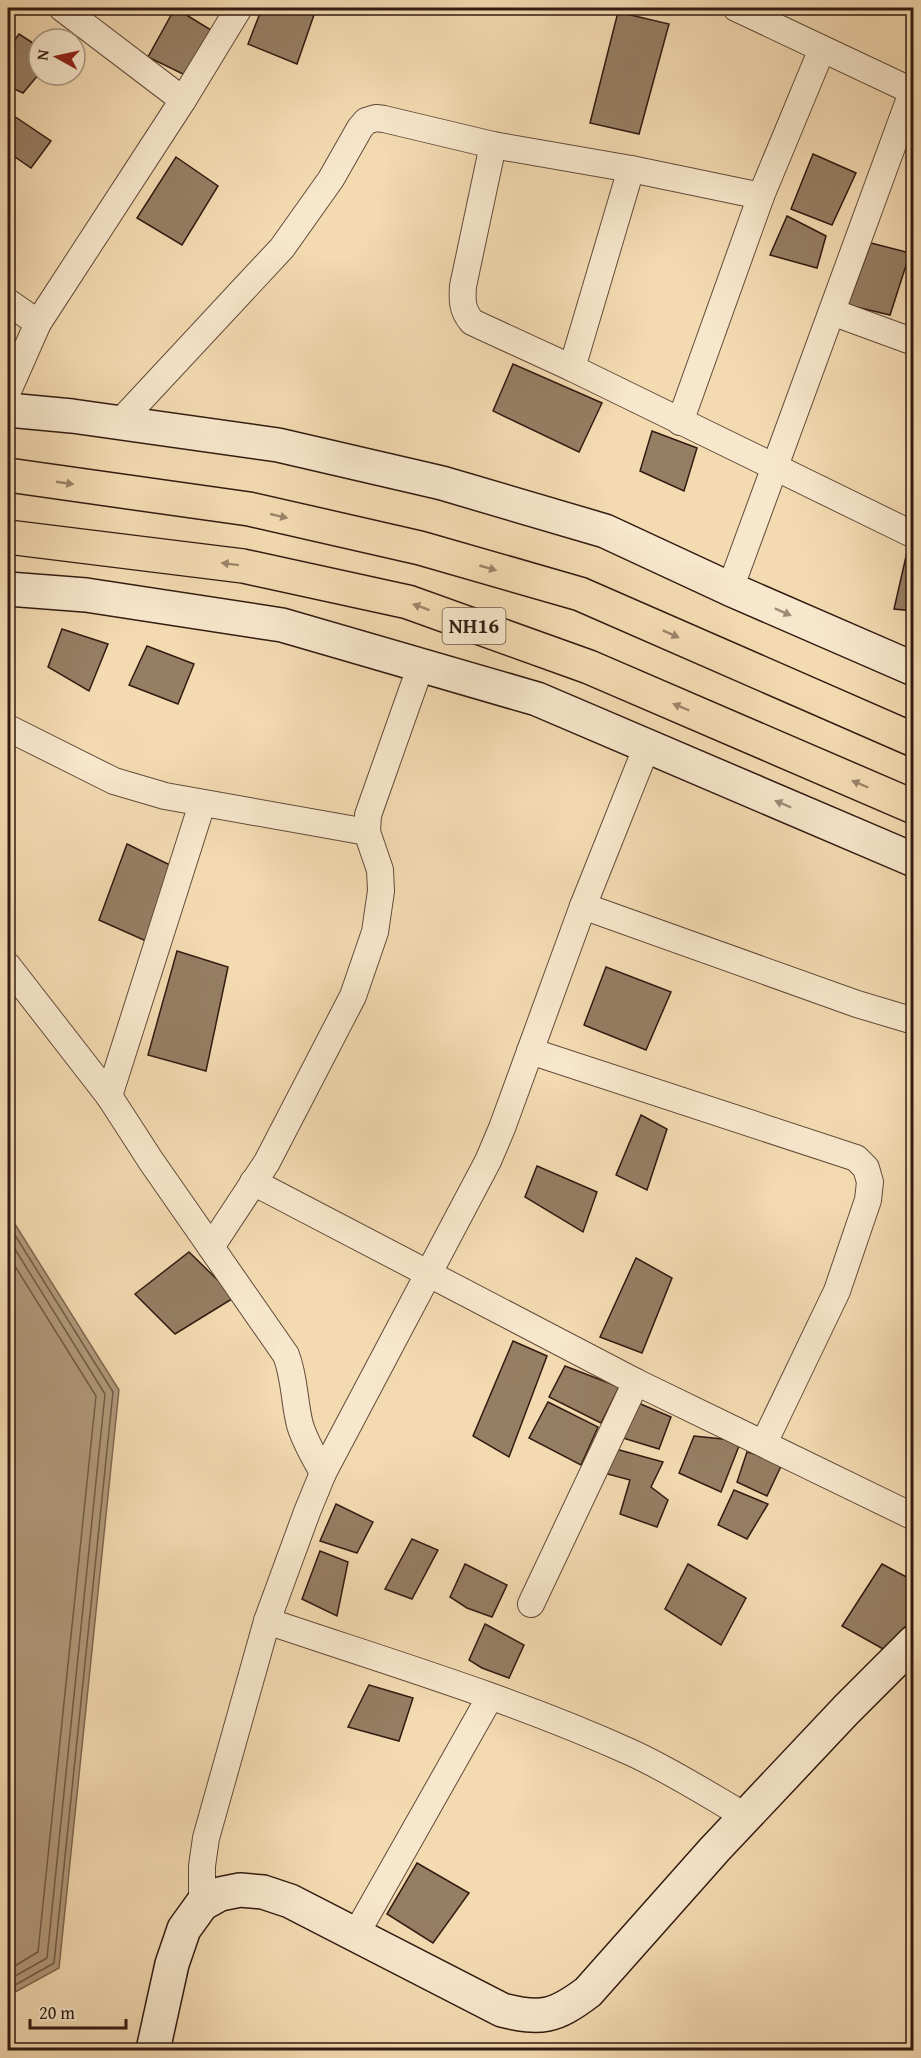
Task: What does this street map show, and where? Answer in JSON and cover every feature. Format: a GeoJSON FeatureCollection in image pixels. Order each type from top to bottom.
{"type":"FeatureCollection","features":[{"type":"Feature","properties":{"kind":"highway"},"geometry":{"type":"LineString","coordinates":[[8,475],[249,508],[420,548],[580,594],[914,740]]}},
{"type":"Feature","properties":{"kind":"highway","name":"NH16"},"geometry":{"type":"LineString","coordinates":[[8,537],[243,566],[408,602],[589,667],[914,807]]}},
{"type":"Feature","properties":{"kind":"main road"},"geometry":{"type":"LineString","coordinates":[[8,410],[278,445],[442,483],[605,531],[730,589],[914,669]]}},
{"type":"Feature","properties":{"kind":"main road"},"geometry":{"type":"LineString","coordinates":[[8,589],[86,595],[282,625],[537,699],[914,860]]}},
{"type":"Feature","properties":{"kind":"main road"},"geometry":{"type":"LineString","coordinates":[[153,2050],[172,1964],[184,1929],[202,1904],[220,1894],[240,1890],[263,1892],[290,1900],[502,2010],[529,2016],[549,2014],[568,2008],[588,1992],[745,1816],[914,1642]]}},
{"type":"Feature","properties":{"kind":"street"},"geometry":{"type":"LineString","coordinates":[[62,8],[183,100]]}},
{"type":"Feature","properties":{"kind":"street"},"geometry":{"type":"LineString","coordinates":[[8,392],[38,323],[183,100],[239,8]]}},
{"type":"Feature","properties":{"kind":"street"},"geometry":{"type":"LineString","coordinates":[[730,589],[832,312],[907,122],[913,89],[736,8]]}},
{"type":"Feature","properties":{"kind":"street"},"geometry":{"type":"LineString","coordinates":[[680,422],[761,196],[822,49]]}},
{"type":"Feature","properties":{"kind":"street"},"geometry":{"type":"LineString","coordinates":[[119,423],[282,248],[331,179],[366,121],[376,118],[384,119],[493,145],[761,196]]}},
{"type":"Feature","properties":{"kind":"street"},"geometry":{"type":"LineString","coordinates":[[493,145],[463,286],[462,305],[472,322],[572,368],[914,535]]}},
{"type":"Feature","properties":{"kind":"street"},"geometry":{"type":"LineString","coordinates":[[572,368],[632,170]]}},
{"type":"Feature","properties":{"kind":"street"},"geometry":{"type":"LineString","coordinates":[[8,302],[38,323]]}},
{"type":"Feature","properties":{"kind":"street"},"geometry":{"type":"LineString","coordinates":[[832,312],[914,342]]}},
{"type":"Feature","properties":{"kind":"street"},"geometry":{"type":"LineString","coordinates":[[211,1247],[267,1162],[353,996],[375,932],[381,891],[380,870],[367,832],[368,815],[421,665]]}},
{"type":"Feature","properties":{"kind":"street"},"geometry":{"type":"LineString","coordinates":[[8,728],[114,781],[165,796],[367,832]]}},
{"type":"Feature","properties":{"kind":"street"},"geometry":{"type":"LineString","coordinates":[[202,1904],[202,1866],[206,1838],[267,1621],[285,1569],[323,1473],[488,1161],[583,906],[647,746]]}},
{"type":"Feature","properties":{"kind":"street"},"geometry":{"type":"LineString","coordinates":[[110,1096],[202,804]]}},
{"type":"Feature","properties":{"kind":"street"},"geometry":{"type":"LineString","coordinates":[[583,906],[857,1004],[914,1021]]}},
{"type":"Feature","properties":{"kind":"street"},"geometry":{"type":"LineString","coordinates":[[8,966],[110,1096],[286,1355],[294,1382],[301,1428],[323,1473]]}},
{"type":"Feature","properties":{"kind":"street"},"geometry":{"type":"LineString","coordinates":[[530,1050],[856,1158],[866,1168],[870,1182],[868,1200],[837,1291],[764,1443]]}},
{"type":"Feature","properties":{"kind":"street"},"geometry":{"type":"LineString","coordinates":[[253,1182],[636,1382],[914,1517]]}},
{"type":"Feature","properties":{"kind":"street"},"geometry":{"type":"LineString","coordinates":[[531,1604],[636,1382]]}},
{"type":"Feature","properties":{"kind":"street"},"geometry":{"type":"LineString","coordinates":[[267,1621],[490,1696],[630,1752],[745,1816]]}},
{"type":"Feature","properties":{"kind":"street"},"geometry":{"type":"LineString","coordinates":[[356,1934],[490,1696]]}},
{"type":"Feature","properties":{"kind":"water"},"geometry":{"type":"Polygon","coordinates":[[[8,1213],[119,1390],[59,1968],[8,1996],[8,1213]]]}},
{"type":"Feature","properties":{"kind":"building"},"geometry":{"type":"Polygon","coordinates":[[[175,8],[211,30],[187,76],[148,57],[175,8]]]}},
{"type":"Feature","properties":{"kind":"building"},"geometry":{"type":"Polygon","coordinates":[[[262,8],[316,9],[297,64],[248,44],[262,8]]]}},
{"type":"Feature","properties":{"kind":"building"},"geometry":{"type":"Polygon","coordinates":[[[618,12],[669,24],[639,134],[590,123],[618,12]]]}},
{"type":"Feature","properties":{"kind":"building"},"geometry":{"type":"Polygon","coordinates":[[[19,34],[27,39],[28,87],[23,93],[8,86],[8,49],[19,34]]]}},
{"type":"Feature","properties":{"kind":"building"},"geometry":{"type":"Polygon","coordinates":[[[8,112],[51,141],[31,168],[8,152],[8,112]]]}},
{"type":"Feature","properties":{"kind":"building"},"geometry":{"type":"Polygon","coordinates":[[[813,154],[856,173],[832,225],[791,209],[813,154]]]}},
{"type":"Feature","properties":{"kind":"building"},"geometry":{"type":"Polygon","coordinates":[[[176,157],[218,186],[182,245],[137,218],[176,157]]]}},
{"type":"Feature","properties":{"kind":"building"},"geometry":{"type":"Polygon","coordinates":[[[787,216],[826,236],[817,268],[770,255],[787,216]]]}},
{"type":"Feature","properties":{"kind":"building"},"geometry":{"type":"Polygon","coordinates":[[[871,243],[910,253],[890,315],[848,305],[871,243]]]}},
{"type":"Feature","properties":{"kind":"building"},"geometry":{"type":"Polygon","coordinates":[[[513,364],[602,403],[579,452],[493,411],[513,364]]]}},
{"type":"Feature","properties":{"kind":"building"},"geometry":{"type":"Polygon","coordinates":[[[652,431],[697,448],[684,491],[640,471],[652,431]]]}},
{"type":"Feature","properties":{"kind":"building"},"geometry":{"type":"Polygon","coordinates":[[[907,552],[914,554],[914,611],[894,609],[907,552]]]}},
{"type":"Feature","properties":{"kind":"building"},"geometry":{"type":"Polygon","coordinates":[[[62,629],[108,644],[89,691],[48,667],[62,629]]]}},
{"type":"Feature","properties":{"kind":"building"},"geometry":{"type":"Polygon","coordinates":[[[147,646],[194,664],[178,704],[129,685],[147,646]]]}},
{"type":"Feature","properties":{"kind":"building"},"geometry":{"type":"Polygon","coordinates":[[[127,844],[172,866],[146,941],[99,920],[127,844]]]}},
{"type":"Feature","properties":{"kind":"building"},"geometry":{"type":"Polygon","coordinates":[[[177,951],[228,967],[206,1071],[148,1055],[177,951]]]}},
{"type":"Feature","properties":{"kind":"building"},"geometry":{"type":"Polygon","coordinates":[[[606,967],[671,992],[646,1050],[584,1025],[606,967]]]}},
{"type":"Feature","properties":{"kind":"building"},"geometry":{"type":"Polygon","coordinates":[[[641,1115],[667,1129],[647,1190],[616,1175],[641,1115]]]}},
{"type":"Feature","properties":{"kind":"building"},"geometry":{"type":"Polygon","coordinates":[[[537,1166],[597,1192],[583,1232],[525,1197],[537,1166]]]}},
{"type":"Feature","properties":{"kind":"building"},"geometry":{"type":"Polygon","coordinates":[[[189,1252],[235,1297],[175,1334],[135,1294],[189,1252]]]}},
{"type":"Feature","properties":{"kind":"building"},"geometry":{"type":"Polygon","coordinates":[[[636,1258],[672,1278],[642,1353],[600,1337],[636,1258]]]}},
{"type":"Feature","properties":{"kind":"building"},"geometry":{"type":"Polygon","coordinates":[[[513,1341],[547,1356],[509,1457],[473,1436],[513,1341]]]}},
{"type":"Feature","properties":{"kind":"building"},"geometry":{"type":"Polygon","coordinates":[[[565,1366],[619,1387],[601,1423],[549,1397],[565,1366]]]}},
{"type":"Feature","properties":{"kind":"building"},"geometry":{"type":"Polygon","coordinates":[[[548,1402],[598,1427],[581,1465],[529,1438],[548,1402]]]}},
{"type":"Feature","properties":{"kind":"building"},"geometry":{"type":"Polygon","coordinates":[[[636,1402],[671,1417],[659,1449],[623,1438],[636,1402]]]}},
{"type":"Feature","properties":{"kind":"building"},"geometry":{"type":"Polygon","coordinates":[[[694,1436],[741,1441],[721,1492],[679,1473],[694,1436]]]}},
{"type":"Feature","properties":{"kind":"building"},"geometry":{"type":"Polygon","coordinates":[[[612,1448],[663,1462],[651,1487],[668,1500],[657,1527],[620,1514],[630,1480],[604,1473],[612,1448]]]}},
{"type":"Feature","properties":{"kind":"building"},"geometry":{"type":"Polygon","coordinates":[[[747,1452],[783,1462],[767,1496],[737,1482],[747,1452]]]}},
{"type":"Feature","properties":{"kind":"building"},"geometry":{"type":"Polygon","coordinates":[[[734,1490],[768,1504],[747,1539],[718,1525],[734,1490]]]}},
{"type":"Feature","properties":{"kind":"building"},"geometry":{"type":"Polygon","coordinates":[[[336,1504],[373,1522],[357,1553],[320,1541],[336,1504]]]}},
{"type":"Feature","properties":{"kind":"building"},"geometry":{"type":"Polygon","coordinates":[[[412,1539],[438,1550],[412,1599],[385,1589],[412,1539]]]}},
{"type":"Feature","properties":{"kind":"building"},"geometry":{"type":"Polygon","coordinates":[[[320,1551],[348,1562],[337,1616],[302,1599],[320,1551]]]}},
{"type":"Feature","properties":{"kind":"building"},"geometry":{"type":"Polygon","coordinates":[[[465,1564],[507,1585],[492,1617],[467,1608],[450,1597],[465,1564]]]}},
{"type":"Feature","properties":{"kind":"building"},"geometry":{"type":"Polygon","coordinates":[[[688,1564],[746,1598],[721,1645],[665,1609],[688,1564]]]}},
{"type":"Feature","properties":{"kind":"building"},"geometry":{"type":"Polygon","coordinates":[[[882,1564],[914,1581],[914,1617],[885,1650],[842,1626],[882,1564]]]}},
{"type":"Feature","properties":{"kind":"building"},"geometry":{"type":"Polygon","coordinates":[[[485,1624],[524,1645],[509,1678],[482,1668],[469,1660],[485,1624]]]}},
{"type":"Feature","properties":{"kind":"building"},"geometry":{"type":"Polygon","coordinates":[[[369,1685],[413,1698],[399,1741],[348,1727],[369,1685]]]}},
{"type":"Feature","properties":{"kind":"building"},"geometry":{"type":"Polygon","coordinates":[[[417,1863],[469,1893],[433,1943],[387,1914],[417,1863]]]}}]}
